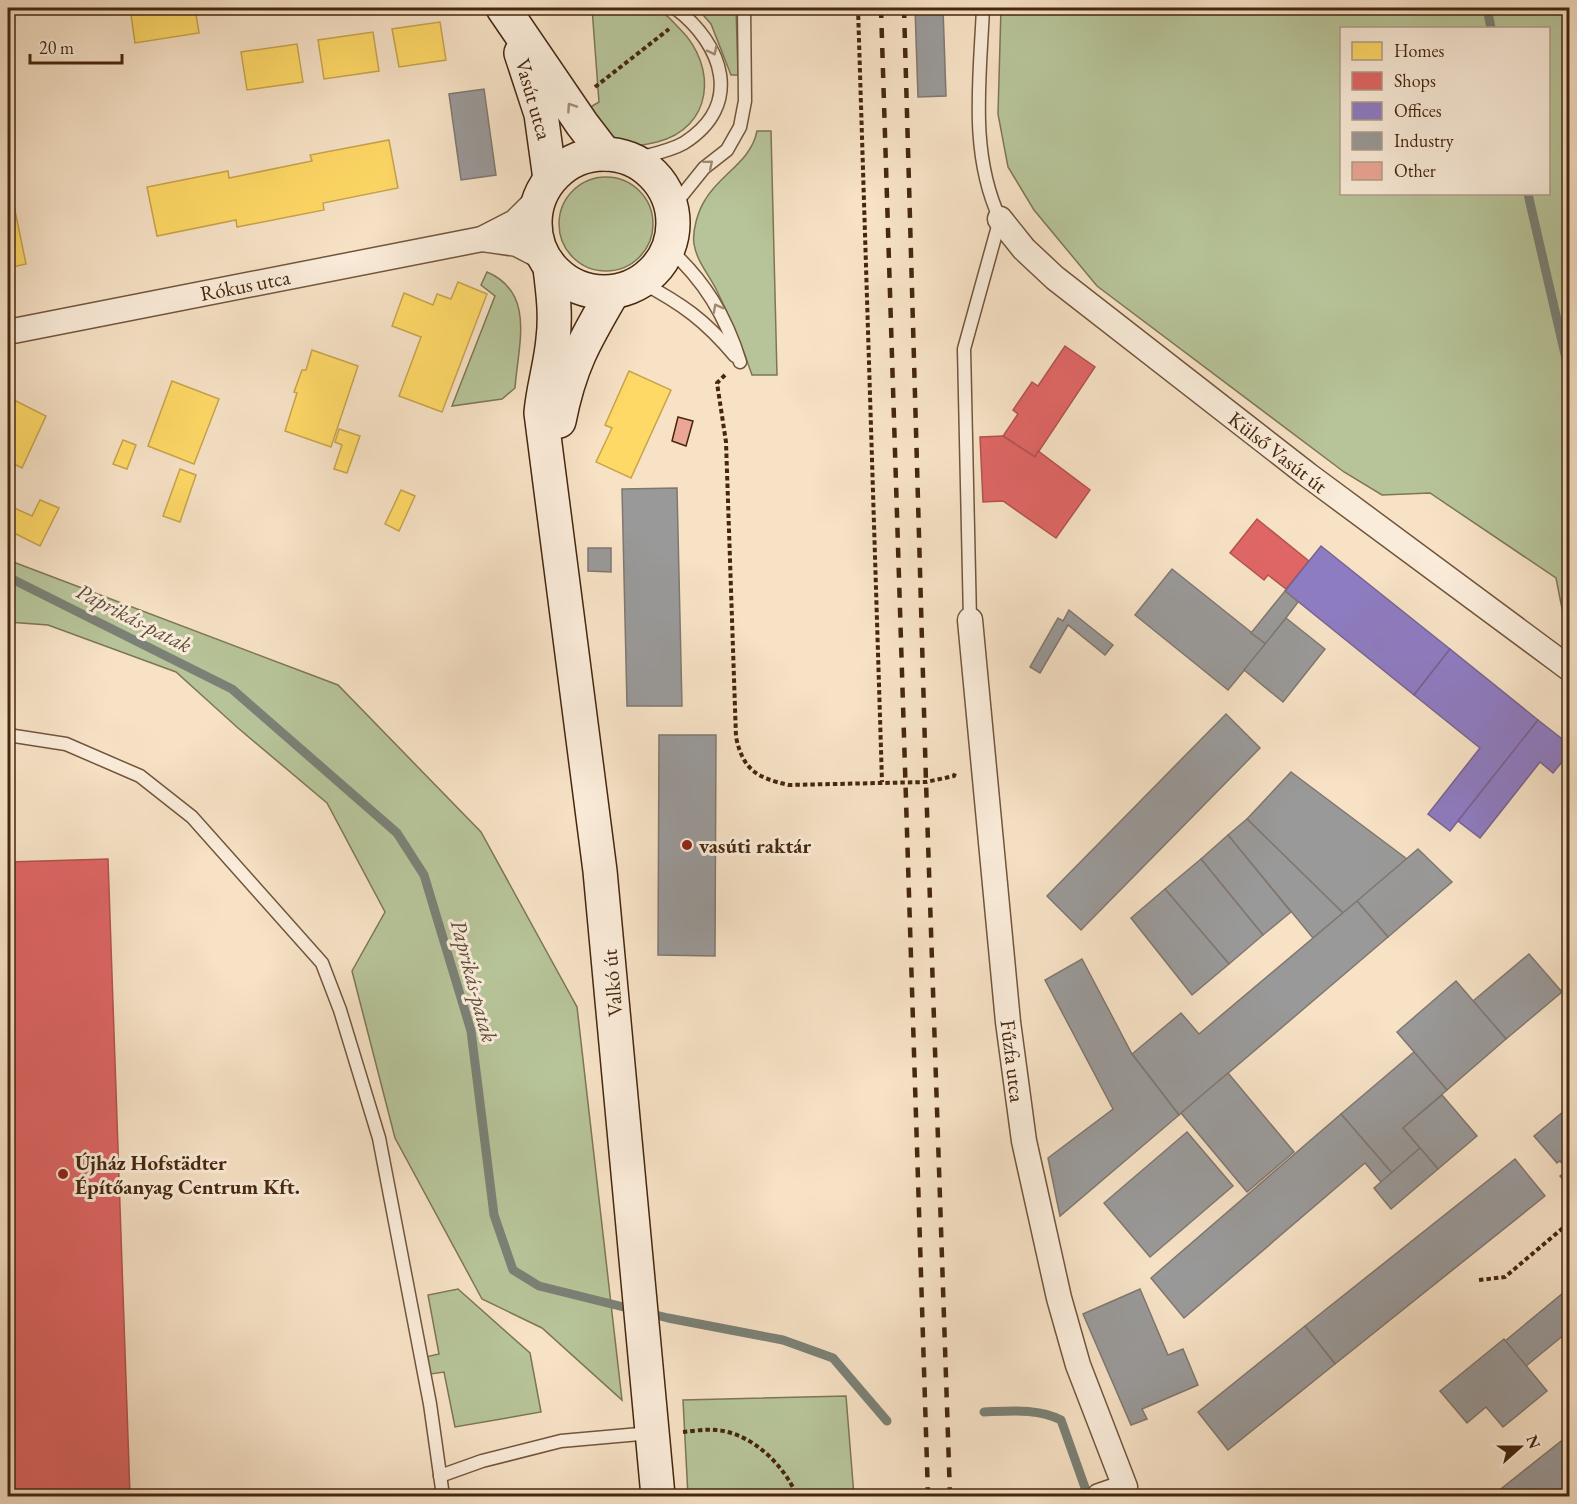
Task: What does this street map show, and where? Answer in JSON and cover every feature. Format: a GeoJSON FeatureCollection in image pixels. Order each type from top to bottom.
{"type":"FeatureCollection","features":[{"type":"Feature","properties":{"kind":"street","name":"Vasút utca"},"geometry":{"type":"LineString","coordinates":[[507,14],[618,157]]}},
{"type":"Feature","properties":{"kind":"street","name":"Vasút utca"},"geometry":{"type":"LineString","coordinates":[[507,14],[542,114],[544,189]]}},
{"type":"Feature","properties":{"kind":"street"},"geometry":{"type":"LineString","coordinates":[[548,472],[567,381],[579,350],[627,287],[658,267],[668,248],[673,231],[671,209],[658,180],[618,157],[588,156],[573,161],[544,189],[534,220],[537,243],[547,263],[565,281],[580,288],[627,287]]}},
{"type":"Feature","properties":{"kind":"street","name":"Rókus utca"},"geometry":{"type":"LineString","coordinates":[[8,332],[482,239],[515,222],[544,189]]}},
{"type":"Feature","properties":{"kind":"street","name":"Külső Vasút út"},"geometry":{"type":"LineString","coordinates":[[1000,219],[1024,249],[1055,278],[1308,475],[1569,669]]}},
{"type":"Feature","properties":{"kind":"street","name":"Rókus utca"},"geometry":{"type":"LineString","coordinates":[[482,239],[517,244],[547,263]]}},
{"type":"Feature","properties":{"kind":"street","name":"Valkó út"},"geometry":{"type":"LineString","coordinates":[[547,263],[555,311],[553,341],[544,383],[541,413],[600,871],[658,1497]]}},
{"type":"Feature","properties":{"kind":"street","name":"Fűzfa utca"},"geometry":{"type":"LineString","coordinates":[[970,620],[1008,1022],[1024,1141],[1059,1298],[1078,1365],[1125,1487],[1100,1496]]}},
{"type":"Feature","properties":{"kind":"lane"},"geometry":{"type":"LineString","coordinates":[[618,157],[682,144],[699,131],[712,114],[719,95],[721,74],[716,53],[686,16],[675,8]]}},
{"type":"Feature","properties":{"kind":"lane"},"geometry":{"type":"LineString","coordinates":[[671,209],[704,168],[727,150],[740,127],[745,101],[744,8]]}},
{"type":"Feature","properties":{"kind":"lane"},"geometry":{"type":"LineString","coordinates":[[970,620],[964,349],[1000,219],[988,194],[981,160],[979,120],[982,8]]}},
{"type":"Feature","properties":{"kind":"lane"},"geometry":{"type":"LineString","coordinates":[[627,287],[682,304],[713,330],[740,362],[731,333],[708,291],[690,267],[668,248]]}},
{"type":"Feature","properties":{"kind":"lane"},"geometry":{"type":"LineString","coordinates":[[8,735],[66,744],[140,776],[192,817],[322,963],[340,1010],[379,1138],[430,1404],[443,1497]]}},
{"type":"Feature","properties":{"kind":"lane"},"geometry":{"type":"LineString","coordinates":[[440,1476],[482,1461],[561,1441],[652,1433]]}},
{"type":"Feature","properties":{"kind":"path"},"geometry":{"type":"LineString","coordinates":[[858,8],[882,782]]}},
{"type":"Feature","properties":{"kind":"path"},"geometry":{"type":"LineString","coordinates":[[590,91],[686,16]]}},
{"type":"Feature","properties":{"kind":"path"},"geometry":{"type":"LineString","coordinates":[[717,383],[726,442],[736,737],[739,752],[753,772],[768,780],[789,785],[937,781]]}},
{"type":"Feature","properties":{"kind":"path"},"geometry":{"type":"LineString","coordinates":[[1479,1281],[1505,1276],[1569,1222]]}},
{"type":"Feature","properties":{"kind":"path"},"geometry":{"type":"LineString","coordinates":[[652,1433],[718,1430],[748,1440],[780,1465],[797,1497]]}},
{"type":"Feature","properties":{"kind":"green space"},"geometry":{"type":"Polygon","coordinates":[[[592,8],[656,8],[669,17],[692,44],[700,61],[704,78],[704,95],[699,110],[690,124],[676,135],[647,144],[636,145],[622,142],[600,126],[587,109],[599,102],[592,8]]]}},
{"type":"Feature","properties":{"kind":"green space"},"geometry":{"type":"Polygon","coordinates":[[[697,8],[736,8],[738,75],[731,75],[711,24],[697,8]]]}},
{"type":"Feature","properties":{"kind":"green space"},"geometry":{"type":"Polygon","coordinates":[[[1001,8],[1569,8],[1569,632],[1566,629],[1556,578],[1430,493],[1382,495],[1344,472],[1097,286],[1034,210],[1008,167],[998,114],[1001,8]]]}},
{"type":"Feature","properties":{"kind":"green space"},"geometry":{"type":"Polygon","coordinates":[[[757,131],[771,131],[777,375],[752,375],[731,321],[700,262],[694,244],[695,227],[702,205],[711,191],[742,160],[754,142],[757,131]]]}},
{"type":"Feature","properties":{"kind":"green space"},"geometry":{"type":"Polygon","coordinates":[[[606,177],[624,181],[639,191],[649,206],[653,224],[649,242],[639,257],[624,267],[606,271],[588,267],[573,257],[563,242],[559,224],[563,206],[573,191],[588,181],[606,177]]]}},
{"type":"Feature","properties":{"kind":"green space"},"geometry":{"type":"Polygon","coordinates":[[[487,272],[502,281],[512,293],[518,307],[521,322],[515,388],[502,399],[452,406],[495,296],[481,285],[487,272]]]}},
{"type":"Feature","properties":{"kind":"green space"},"geometry":{"type":"Polygon","coordinates":[[[8,560],[338,685],[481,832],[577,1007],[622,1400],[542,1328],[482,1299],[395,1138],[352,971],[385,912],[327,803],[176,672],[48,625],[8,622],[8,560]]]}},
{"type":"Feature","properties":{"kind":"green space"},"geometry":{"type":"Polygon","coordinates":[[[458,1289],[530,1353],[541,1412],[455,1427],[444,1372],[424,1375],[421,1358],[439,1354],[428,1295],[458,1289]]]}},
{"type":"Feature","properties":{"kind":"green space"},"geometry":{"type":"Polygon","coordinates":[[[846,1396],[854,1496],[688,1496],[683,1400],[846,1396]]]}},
{"type":"Feature","properties":{"kind":"building: Homes"},"geometry":{"type":"Polygon","coordinates":[[[130,8],[195,8],[199,33],[135,43],[130,8]]]}},
{"type":"Feature","properties":{"kind":"building: Homes"},"geometry":{"type":"Polygon","coordinates":[[[440,22],[446,60],[399,67],[392,29],[440,22]]]}},
{"type":"Feature","properties":{"kind":"building: Homes"},"geometry":{"type":"Polygon","coordinates":[[[373,32],[379,71],[324,79],[318,40],[373,32]]]}},
{"type":"Feature","properties":{"kind":"building: Homes"},"geometry":{"type":"Polygon","coordinates":[[[297,44],[303,82],[247,90],[241,52],[297,44]]]}},
{"type":"Feature","properties":{"kind":"building: Homes"},"geometry":{"type":"Polygon","coordinates":[[[389,140],[398,188],[323,203],[324,210],[237,227],[236,220],[157,236],[147,187],[228,171],[229,178],[312,161],[310,155],[389,140]]]}},
{"type":"Feature","properties":{"kind":"building: Homes"},"geometry":{"type":"Polygon","coordinates":[[[11,191],[26,264],[8,268],[8,192],[11,191]]]}},
{"type":"Feature","properties":{"kind":"building: Homes"},"geometry":{"type":"Polygon","coordinates":[[[458,282],[487,294],[442,412],[399,396],[421,337],[392,326],[404,293],[433,305],[437,294],[451,299],[458,282]]]}},
{"type":"Feature","properties":{"kind":"building: Homes"},"geometry":{"type":"Polygon","coordinates":[[[312,350],[358,366],[331,447],[285,431],[297,393],[294,392],[302,370],[306,370],[312,350]]]}},
{"type":"Feature","properties":{"kind":"building: Homes"},"geometry":{"type":"Polygon","coordinates":[[[629,371],[671,390],[631,478],[596,462],[612,428],[605,425],[629,371]]]}},
{"type":"Feature","properties":{"kind":"building: Homes"},"geometry":{"type":"Polygon","coordinates":[[[172,381],[219,399],[194,464],[148,446],[172,381]]]}},
{"type":"Feature","properties":{"kind":"building: Homes"},"geometry":{"type":"Polygon","coordinates":[[[8,397],[46,416],[22,468],[8,461],[8,397]]]}},
{"type":"Feature","properties":{"kind":"building: Homes"},"geometry":{"type":"Polygon","coordinates":[[[339,429],[360,436],[347,473],[334,469],[342,445],[335,442],[339,429]]]}},
{"type":"Feature","properties":{"kind":"building: Homes"},"geometry":{"type":"Polygon","coordinates":[[[123,440],[136,445],[127,469],[113,464],[123,440]]]}},
{"type":"Feature","properties":{"kind":"building: Homes"},"geometry":{"type":"Polygon","coordinates":[[[180,469],[196,475],[180,522],[163,516],[180,469]]]}},
{"type":"Feature","properties":{"kind":"building: Homes"},"geometry":{"type":"Polygon","coordinates":[[[401,490],[415,496],[399,531],[385,524],[401,490]]]}},
{"type":"Feature","properties":{"kind":"building: Homes"},"geometry":{"type":"Polygon","coordinates":[[[40,500],[59,508],[40,546],[8,530],[8,511],[10,506],[32,516],[40,500]]]}},
{"type":"Feature","properties":{"kind":"building: Shops"},"geometry":{"type":"Polygon","coordinates":[[[1065,346],[1095,367],[1035,457],[1003,436],[1018,414],[1013,410],[1032,382],[1038,386],[1065,346]]]}},
{"type":"Feature","properties":{"kind":"building: Shops"},"geometry":{"type":"Polygon","coordinates":[[[1003,436],[1035,457],[1038,451],[1090,490],[1056,538],[1003,501],[983,502],[980,437],[1003,436]]]}},
{"type":"Feature","properties":{"kind":"building: Shops"},"geometry":{"type":"Polygon","coordinates":[[[1257,519],[1309,561],[1286,589],[1268,575],[1264,580],[1230,553],[1257,519]]]}},
{"type":"Feature","properties":{"kind":"building: Shops","name":"Újház Hofstädter Építőanyag Centrum Kft."},"geometry":{"type":"Polygon","coordinates":[[[108,859],[130,1496],[8,1496],[8,862],[108,859]]]}},
{"type":"Feature","properties":{"kind":"building: Offices"},"geometry":{"type":"Polygon","coordinates":[[[1321,546],[1450,649],[1414,695],[1285,591],[1321,546]]]}},
{"type":"Feature","properties":{"kind":"building: Offices"},"geometry":{"type":"Polygon","coordinates":[[[1450,649],[1538,720],[1450,831],[1428,814],[1480,748],[1414,695],[1450,649]]]}},
{"type":"Feature","properties":{"kind":"building: Offices"},"geometry":{"type":"Polygon","coordinates":[[[1538,720],[1570,745],[1570,752],[1553,773],[1540,762],[1480,838],[1458,821],[1538,720]]]}},
{"type":"Feature","properties":{"kind":"building: Industry"},"geometry":{"type":"Polygon","coordinates":[[[915,8],[943,8],[946,96],[918,97],[915,8]]]}},
{"type":"Feature","properties":{"kind":"building: Industry"},"geometry":{"type":"Polygon","coordinates":[[[484,89],[496,175],[461,180],[449,94],[484,89]]]}},
{"type":"Feature","properties":{"kind":"building: Industry"},"geometry":{"type":"Polygon","coordinates":[[[677,488],[682,706],[627,706],[622,489],[677,488]]]}},
{"type":"Feature","properties":{"kind":"building: Industry"},"geometry":{"type":"Polygon","coordinates":[[[588,548],[611,548],[611,572],[588,571],[588,548]]]}},
{"type":"Feature","properties":{"kind":"building: Industry"},"geometry":{"type":"Polygon","coordinates":[[[1172,569],[1266,644],[1228,690],[1135,615],[1172,569]]]}},
{"type":"Feature","properties":{"kind":"building: Industry"},"geometry":{"type":"Polygon","coordinates":[[[1285,591],[1298,602],[1266,644],[1251,633],[1285,591]]]}},
{"type":"Feature","properties":{"kind":"building: Industry"},"geometry":{"type":"Polygon","coordinates":[[[1069,610],[1113,645],[1105,655],[1068,625],[1040,673],[1030,667],[1058,618],[1063,621],[1069,610]]]}},
{"type":"Feature","properties":{"kind":"building: Industry"},"geometry":{"type":"Polygon","coordinates":[[[1286,618],[1325,649],[1283,702],[1244,670],[1286,618]]]}},
{"type":"Feature","properties":{"kind":"building: Industry"},"geometry":{"type":"Polygon","coordinates":[[[1226,714],[1260,748],[1081,930],[1047,896],[1226,714]]]}},
{"type":"Feature","properties":{"kind":"building: Industry","name":"vasúti raktár"},"geometry":{"type":"Polygon","coordinates":[[[659,735],[716,735],[715,956],[658,955],[659,735]]]}},
{"type":"Feature","properties":{"kind":"building: Industry"},"geometry":{"type":"Polygon","coordinates":[[[1291,772],[1407,859],[1343,913],[1247,819],[1291,772]]]}},
{"type":"Feature","properties":{"kind":"building: Industry"},"geometry":{"type":"Polygon","coordinates":[[[1247,819],[1343,913],[1313,938],[1228,835],[1247,819]]]}},
{"type":"Feature","properties":{"kind":"building: Industry"},"geometry":{"type":"Polygon","coordinates":[[[1228,835],[1291,912],[1263,935],[1201,859],[1228,835]]]}},
{"type":"Feature","properties":{"kind":"building: Industry"},"geometry":{"type":"Polygon","coordinates":[[[1418,849],[1452,882],[1388,937],[1357,901],[1418,849]]]}},
{"type":"Feature","properties":{"kind":"building: Industry"},"geometry":{"type":"Polygon","coordinates":[[[1201,859],[1263,935],[1229,964],[1165,889],[1201,859]]]}},
{"type":"Feature","properties":{"kind":"building: Industry"},"geometry":{"type":"Polygon","coordinates":[[[1165,889],[1229,964],[1192,995],[1131,918],[1165,889]]]}},
{"type":"Feature","properties":{"kind":"building: Industry"},"geometry":{"type":"Polygon","coordinates":[[[1357,901],[1388,937],[1179,1115],[1132,1054],[1181,1013],[1199,1034],[1357,901]]]}},
{"type":"Feature","properties":{"kind":"building: Industry"},"geometry":{"type":"Polygon","coordinates":[[[1529,954],[1562,992],[1506,1039],[1473,1001],[1529,954]]]}},
{"type":"Feature","properties":{"kind":"building: Industry"},"geometry":{"type":"Polygon","coordinates":[[[1082,959],[1132,1054],[1179,1115],[1060,1216],[1048,1158],[1113,1109],[1045,980],[1082,959]]]}},
{"type":"Feature","properties":{"kind":"building: Industry"},"geometry":{"type":"Polygon","coordinates":[[[1456,981],[1506,1039],[1447,1090],[1397,1032],[1456,981]]]}},
{"type":"Feature","properties":{"kind":"building: Industry"},"geometry":{"type":"Polygon","coordinates":[[[1414,1052],[1447,1090],[1403,1128],[1420,1148],[1392,1173],[1341,1114],[1414,1052]]]}},
{"type":"Feature","properties":{"kind":"building: Industry"},"geometry":{"type":"Polygon","coordinates":[[[1228,1073],[1294,1152],[1247,1192],[1181,1113],[1228,1073]]]}},
{"type":"Feature","properties":{"kind":"building: Industry"},"geometry":{"type":"Polygon","coordinates":[[[1442,1095],[1477,1136],[1438,1169],[1403,1128],[1442,1095]]]}},
{"type":"Feature","properties":{"kind":"building: Industry"},"geometry":{"type":"Polygon","coordinates":[[[1570,1106],[1570,1187],[1560,1176],[1568,1170],[1560,1161],[1557,1163],[1534,1136],[1570,1106]]]}},
{"type":"Feature","properties":{"kind":"building: Industry"},"geometry":{"type":"Polygon","coordinates":[[[1341,1114],[1392,1173],[1381,1182],[1365,1163],[1184,1318],[1151,1278],[1341,1114]]]}},
{"type":"Feature","properties":{"kind":"building: Industry"},"geometry":{"type":"Polygon","coordinates":[[[1187,1132],[1233,1186],[1150,1257],[1104,1203],[1187,1132]]]}},
{"type":"Feature","properties":{"kind":"building: Industry"},"geometry":{"type":"Polygon","coordinates":[[[1420,1148],[1438,1169],[1391,1209],[1374,1188],[1420,1148]]]}},
{"type":"Feature","properties":{"kind":"building: Industry"},"geometry":{"type":"Polygon","coordinates":[[[1515,1159],[1545,1196],[1335,1364],[1305,1326],[1515,1159]]]}},
{"type":"Feature","properties":{"kind":"building: Industry"},"geometry":{"type":"Polygon","coordinates":[[[1140,1289],[1168,1355],[1183,1349],[1198,1385],[1142,1409],[1147,1419],[1131,1425],[1083,1314],[1140,1289]]]}},
{"type":"Feature","properties":{"kind":"building: Industry"},"geometry":{"type":"Polygon","coordinates":[[[1563,1293],[1570,1301],[1570,1330],[1526,1366],[1505,1341],[1563,1293]]]}},
{"type":"Feature","properties":{"kind":"building: Industry"},"geometry":{"type":"Polygon","coordinates":[[[1305,1326],[1335,1364],[1228,1450],[1198,1412],[1305,1326]]]}},
{"type":"Feature","properties":{"kind":"building: Industry"},"geometry":{"type":"Polygon","coordinates":[[[1504,1339],[1547,1391],[1503,1427],[1486,1407],[1467,1423],[1440,1391],[1504,1339]]]}},
{"type":"Feature","properties":{"kind":"building: Industry"},"geometry":{"type":"Polygon","coordinates":[[[1570,1434],[1570,1496],[1492,1496],[1570,1434]]]}},
{"type":"Feature","properties":{"kind":"building: Other"},"geometry":{"type":"Polygon","coordinates":[[[678,417],[693,421],[686,446],[672,441],[678,417]]]}},
{"type":"Feature","properties":{"kind":"waterway"},"geometry":{"type":"LineString","coordinates":[[1487,8],[1491,27]]}},
{"type":"Feature","properties":{"kind":"waterway"},"geometry":{"type":"LineString","coordinates":[[1528,195],[1570,376]]}},
{"type":"Feature","properties":{"kind":"waterway","name":"Paprikás-patak"},"geometry":{"type":"LineString","coordinates":[[8,577],[232,689],[397,833],[424,875],[471,1031],[494,1215],[513,1270],[539,1286],[668,1318],[783,1340],[833,1358],[887,1421]]}},
{"type":"Feature","properties":{"kind":"waterway","name":"Paprikás-patak"},"geometry":{"type":"LineString","coordinates":[[984,1412],[1033,1412],[1061,1420],[1088,1496]]}},
{"type":"Feature","properties":{"kind":"railway"},"geometry":{"type":"LineString","coordinates":[[881,8],[928,1496]]}},
{"type":"Feature","properties":{"kind":"railway"},"geometry":{"type":"LineString","coordinates":[[904,8],[926,782],[950,1496]]}},
{"type":"Feature","properties":{"kind":"place","name":"vasúti raktár"},"geometry":{"type":"Point","coordinates":[687,845]}},
{"type":"Feature","properties":{"kind":"place","name":"Újház Hofstädter Építőanyag Centrum Kft."},"geometry":{"type":"Point","coordinates":[63,1174]}}]}
